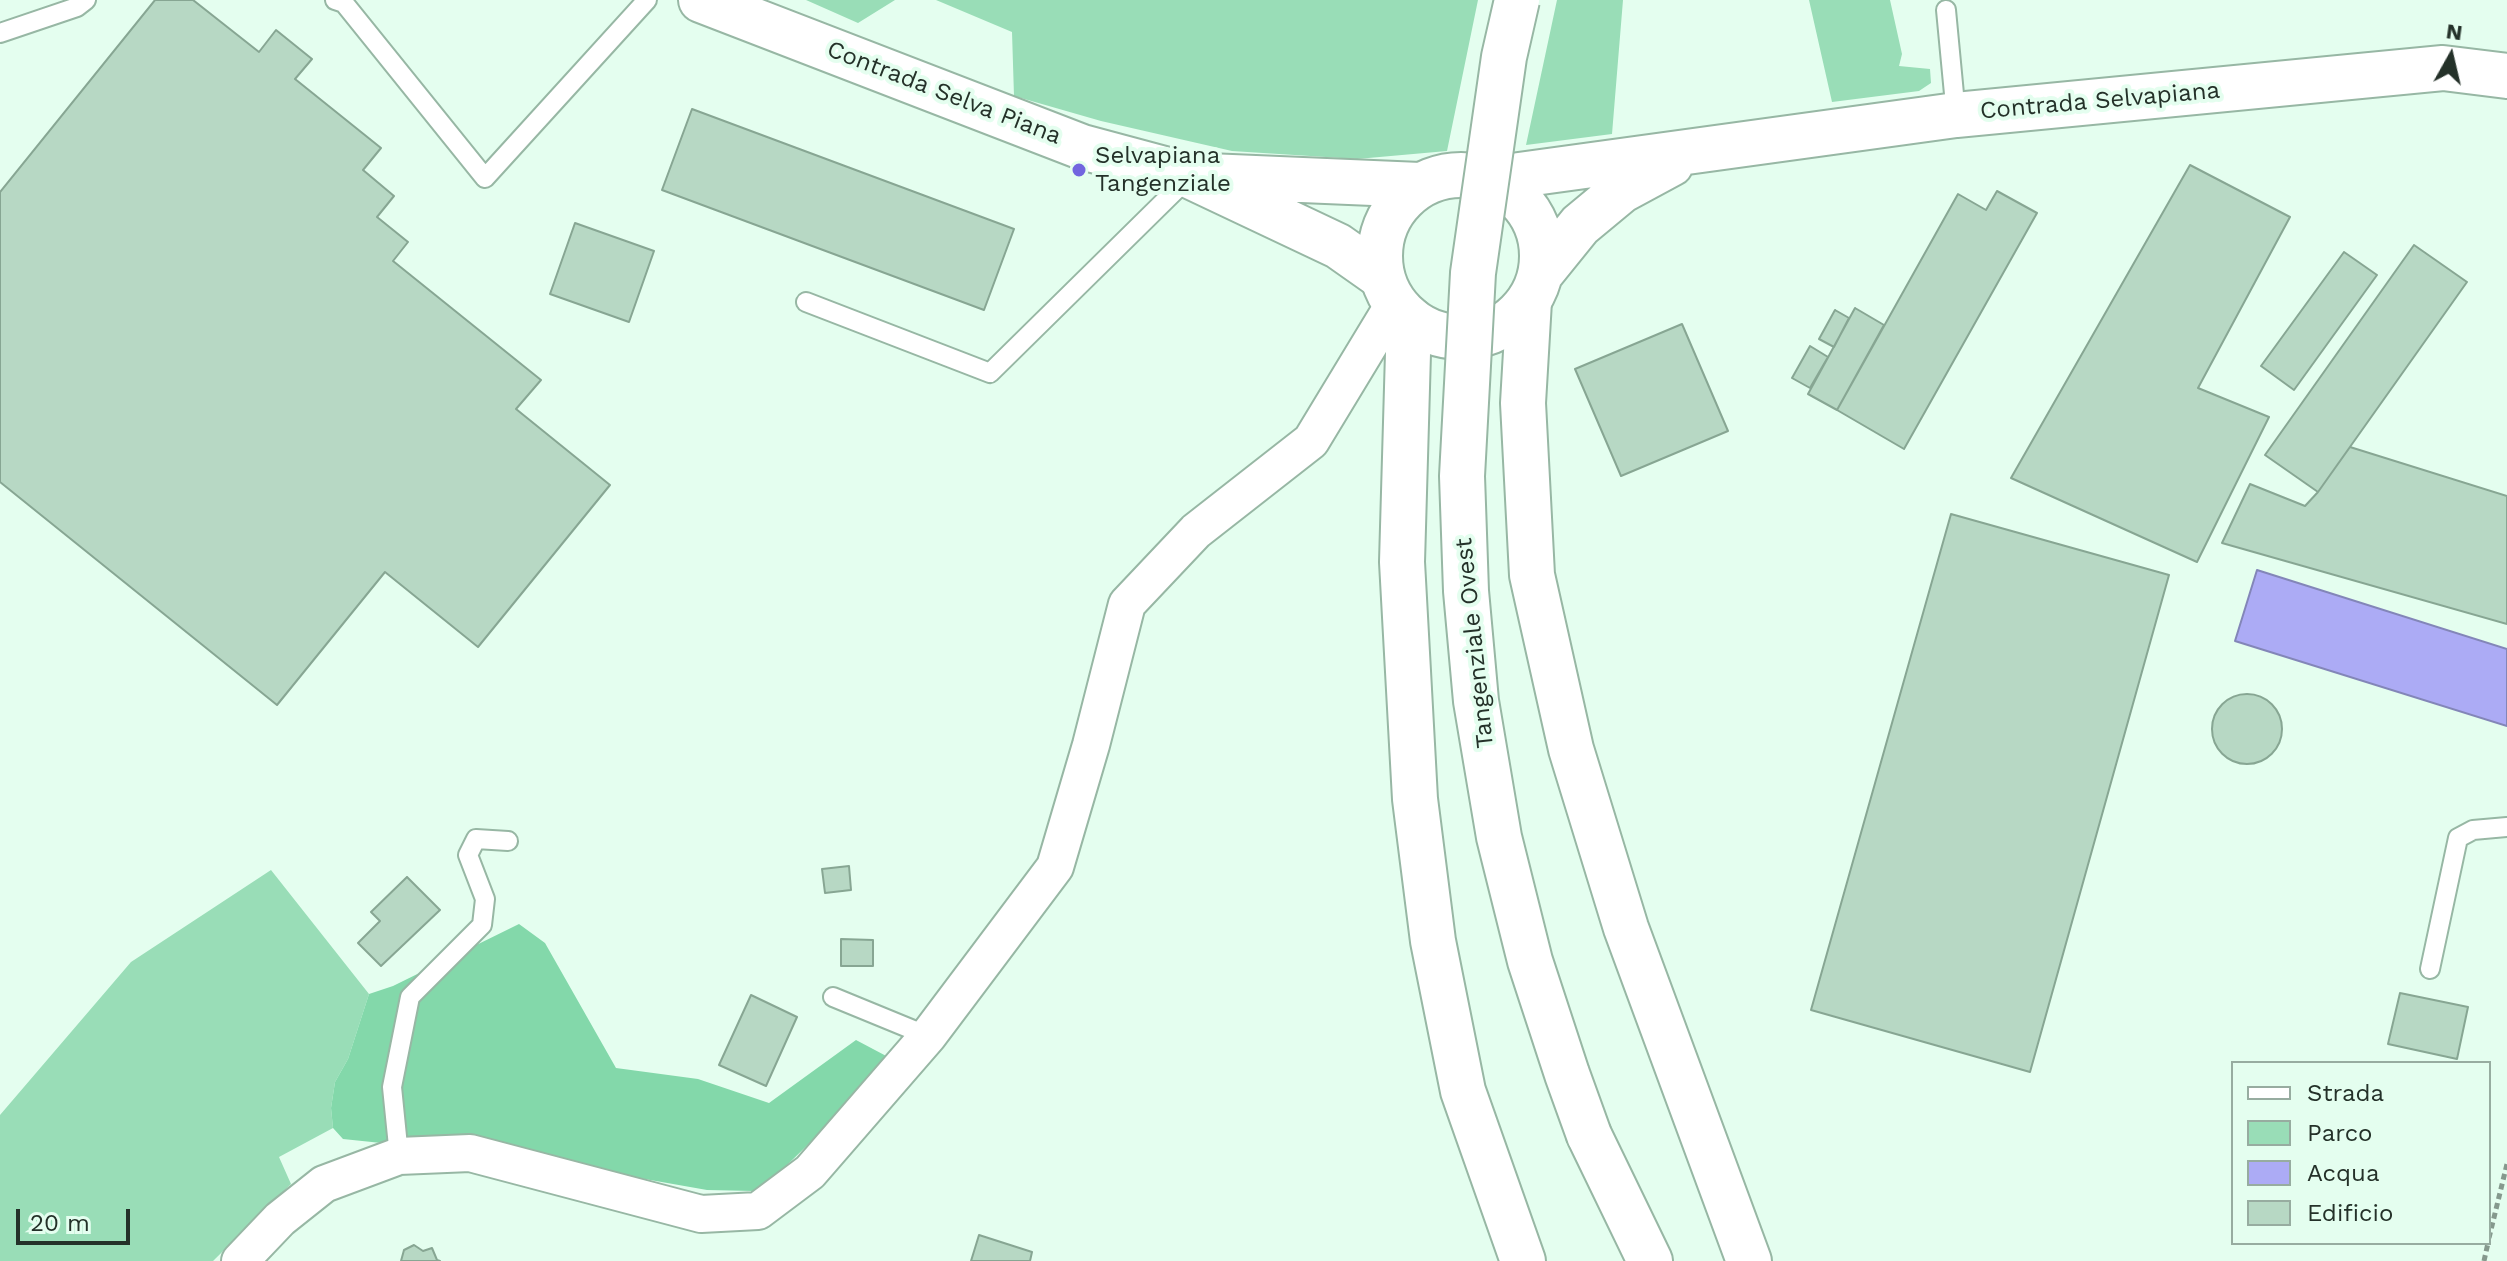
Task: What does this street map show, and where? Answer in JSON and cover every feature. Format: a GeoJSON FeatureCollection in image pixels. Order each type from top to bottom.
{"type":"FeatureCollection","features":[{"type":"Feature","properties":{"kind":"main road","name":"Contrada Selva Piana"},"geometry":{"type":"LineString","coordinates":[[701,0],[1082,147],[1190,176]]}},
{"type":"Feature","properties":{"kind":"main road","name":"Tangenziale Ovest"},"geometry":{"type":"LineString","coordinates":[[1517,0],[1504,57],[1473,273],[1462,476],[1466,591],[1476,701],[1499,837],[1530,961],[1589,1135],[1650,1261]]}},
{"type":"Feature","properties":{"kind":"main road","name":"Contrada Selvapiana"},"geometry":{"type":"LineString","coordinates":[[1490,179],[1956,115],[2443,68],[2507,76]]}},
{"type":"Feature","properties":{"kind":"main road","name":"Contrada Selvapiana"},"geometry":{"type":"LineString","coordinates":[[1535,287],[1580,225],[1621,191],[1695,152]]}},
{"type":"Feature","properties":{"kind":"main road"},"geometry":{"type":"LineString","coordinates":[[1523,1261],[1463,1091],[1433,941],[1415,799],[1402,562],[1395,300],[1379,259],[1385,224],[1394,209],[1420,185],[1437,177],[1455,174],[1490,179],[1507,189],[1522,201],[1533,216],[1540,234],[1543,253],[1535,287],[1523,403],[1532,575],[1571,749],[1626,928],[1749,1261]]}},
{"type":"Feature","properties":{"kind":"main road"},"geometry":{"type":"LineString","coordinates":[[1190,176],[1420,185]]}},
{"type":"Feature","properties":{"kind":"main road"},"geometry":{"type":"LineString","coordinates":[[1190,176],[1338,246],[1428,331],[1450,336],[1473,336],[1495,330],[1514,318],[1535,287]]}},
{"type":"Feature","properties":{"kind":"street"},"geometry":{"type":"LineString","coordinates":[[240,1261],[280,1219],[324,1184],[399,1156],[470,1153],[701,1214],[758,1211],[810,1172],[928,1036],[1055,867],[1091,745],[1127,604],[1196,531],[1311,441],[1395,300]]}},
{"type":"Feature","properties":{"kind":"lane"},"geometry":{"type":"LineString","coordinates":[[0,33],[77,7],[86,0]]}},
{"type":"Feature","properties":{"kind":"lane"},"geometry":{"type":"LineString","coordinates":[[335,0],[344,3],[485,178],[647,0]]}},
{"type":"Feature","properties":{"kind":"lane"},"geometry":{"type":"LineString","coordinates":[[1946,10],[1956,115]]}},
{"type":"Feature","properties":{"kind":"lane"},"geometry":{"type":"LineString","coordinates":[[806,302],[990,373],[1190,176]]}},
{"type":"Feature","properties":{"kind":"lane"},"geometry":{"type":"LineString","coordinates":[[2430,969],[2458,838],[2473,830],[2507,827]]}},
{"type":"Feature","properties":{"kind":"lane"},"geometry":{"type":"LineString","coordinates":[[399,1156],[392,1087],[410,997],[482,925],[485,899],[468,855],[476,839],[508,841]]}},
{"type":"Feature","properties":{"kind":"lane"},"geometry":{"type":"LineString","coordinates":[[833,997],[928,1036]]}},
{"type":"Feature","properties":{"kind":"path"},"geometry":{"type":"LineString","coordinates":[[2491,1228],[2507,1164]]}},
{"type":"Feature","properties":{"kind":"green space"},"geometry":{"type":"Polygon","coordinates":[[[806,0],[895,0],[858,23],[806,0]]]}},
{"type":"Feature","properties":{"kind":"green space"},"geometry":{"type":"Polygon","coordinates":[[[936,0],[1478,0],[1447,151],[1357,159],[1232,151],[1101,121],[1014,96],[1012,32],[936,0]]]}},
{"type":"Feature","properties":{"kind":"green space"},"geometry":{"type":"Polygon","coordinates":[[[1557,0],[1623,0],[1612,134],[1526,145],[1557,0]]]}},
{"type":"Feature","properties":{"kind":"green space"},"geometry":{"type":"Polygon","coordinates":[[[1809,0],[1890,0],[1902,54],[1899,66],[1930,69],[1931,83],[1919,91],[1832,102],[1809,0]]]}},
{"type":"Feature","properties":{"kind":"green space"},"geometry":{"type":"Polygon","coordinates":[[[271,870],[369,994],[348,1059],[335,1082],[331,1108],[333,1128],[279,1157],[291,1184],[213,1261],[0,1261],[0,1115],[131,962],[271,870]]]}},
{"type":"Feature","properties":{"kind":"green space"},"geometry":{"type":"Polygon","coordinates":[[[519,924],[545,943],[616,1068],[698,1079],[769,1103],[856,1040],[890,1058],[823,1130],[786,1166],[754,1191],[707,1190],[639,1178],[481,1137],[437,1135],[391,1144],[343,1139],[333,1128],[331,1108],[335,1082],[348,1059],[369,994],[393,986],[519,924]]]}},
{"type":"Feature","properties":{"kind":"water"},"geometry":{"type":"Polygon","coordinates":[[[2257,570],[2507,649],[2507,726],[2235,641],[2257,570]]]}},
{"type":"Feature","properties":{"kind":"building"},"geometry":{"type":"Polygon","coordinates":[[[155,0],[193,0],[259,52],[276,30],[312,59],[295,79],[381,148],[363,170],[394,196],[377,217],[408,242],[393,261],[541,380],[516,409],[610,485],[478,647],[385,572],[277,705],[0,482],[0,192],[155,0]]]}},
{"type":"Feature","properties":{"kind":"building"},"geometry":{"type":"Polygon","coordinates":[[[692,109],[1014,229],[984,310],[662,190],[692,109]]]}},
{"type":"Feature","properties":{"kind":"building"},"geometry":{"type":"Polygon","coordinates":[[[2190,165],[2290,217],[2198,388],[2269,417],[2197,562],[2011,478],[2190,165]]]}},
{"type":"Feature","properties":{"kind":"building"},"geometry":{"type":"Polygon","coordinates":[[[1997,191],[2037,213],[1904,449],[1837,410],[1958,194],[1986,210],[1997,191]]]}},
{"type":"Feature","properties":{"kind":"building"},"geometry":{"type":"Polygon","coordinates":[[[575,223],[654,251],[629,322],[550,294],[575,223]]]}},
{"type":"Feature","properties":{"kind":"building"},"geometry":{"type":"Polygon","coordinates":[[[2414,245],[2467,282],[2318,492],[2265,455],[2414,245]]]}},
{"type":"Feature","properties":{"kind":"building"},"geometry":{"type":"Polygon","coordinates":[[[2344,252],[2377,275],[2294,390],[2261,366],[2344,252]]]}},
{"type":"Feature","properties":{"kind":"building"},"geometry":{"type":"Polygon","coordinates":[[[1855,308],[1884,325],[1837,410],[1808,394],[1855,308]]]}},
{"type":"Feature","properties":{"kind":"building"},"geometry":{"type":"Polygon","coordinates":[[[1835,310],[1849,318],[1834,347],[1819,339],[1835,310]]]}},
{"type":"Feature","properties":{"kind":"building"},"geometry":{"type":"Polygon","coordinates":[[[1682,324],[1728,431],[1621,476],[1575,369],[1682,324]]]}},
{"type":"Feature","properties":{"kind":"building"},"geometry":{"type":"Polygon","coordinates":[[[1810,346],[1828,357],[1810,388],[1792,378],[1810,346]]]}},
{"type":"Feature","properties":{"kind":"building"},"geometry":{"type":"Polygon","coordinates":[[[2350,447],[2507,496],[2507,624],[2222,543],[2250,484],[2305,506],[2350,447]]]}},
{"type":"Feature","properties":{"kind":"building"},"geometry":{"type":"Polygon","coordinates":[[[1951,514],[2169,575],[2030,1072],[1811,1010],[1951,514]]]}},
{"type":"Feature","properties":{"kind":"building"},"geometry":{"type":"Polygon","coordinates":[[[2247,694],[2266,700],[2276,710],[2282,729],[2276,748],[2266,758],[2247,764],[2228,758],[2218,748],[2212,729],[2218,710],[2228,700],[2247,694]]]}},
{"type":"Feature","properties":{"kind":"building"},"geometry":{"type":"Polygon","coordinates":[[[849,866],[851,890],[825,893],[822,869],[849,866]]]}},
{"type":"Feature","properties":{"kind":"building"},"geometry":{"type":"Polygon","coordinates":[[[407,877],[440,910],[381,966],[358,943],[380,921],[371,912],[407,877]]]}},
{"type":"Feature","properties":{"kind":"building"},"geometry":{"type":"Polygon","coordinates":[[[841,939],[873,940],[873,966],[841,966],[841,939]]]}},
{"type":"Feature","properties":{"kind":"building"},"geometry":{"type":"Polygon","coordinates":[[[2400,993],[2468,1007],[2457,1059],[2388,1044],[2400,993]]]}},
{"type":"Feature","properties":{"kind":"building"},"geometry":{"type":"Polygon","coordinates":[[[751,995],[797,1017],[766,1086],[719,1065],[751,995]]]}},
{"type":"Feature","properties":{"kind":"building"},"geometry":{"type":"Polygon","coordinates":[[[979,1235],[1032,1252],[1030,1261],[971,1261],[979,1235]]]}},
{"type":"Feature","properties":{"kind":"building"},"geometry":{"type":"Polygon","coordinates":[[[414,1245],[423,1251],[432,1248],[440,1261],[401,1261],[404,1250],[414,1245]]]}},
{"type":"Feature","properties":{"kind":"place","name":"Selvapiana Tangenziale"},"geometry":{"type":"Point","coordinates":[1079,170]}}]}
